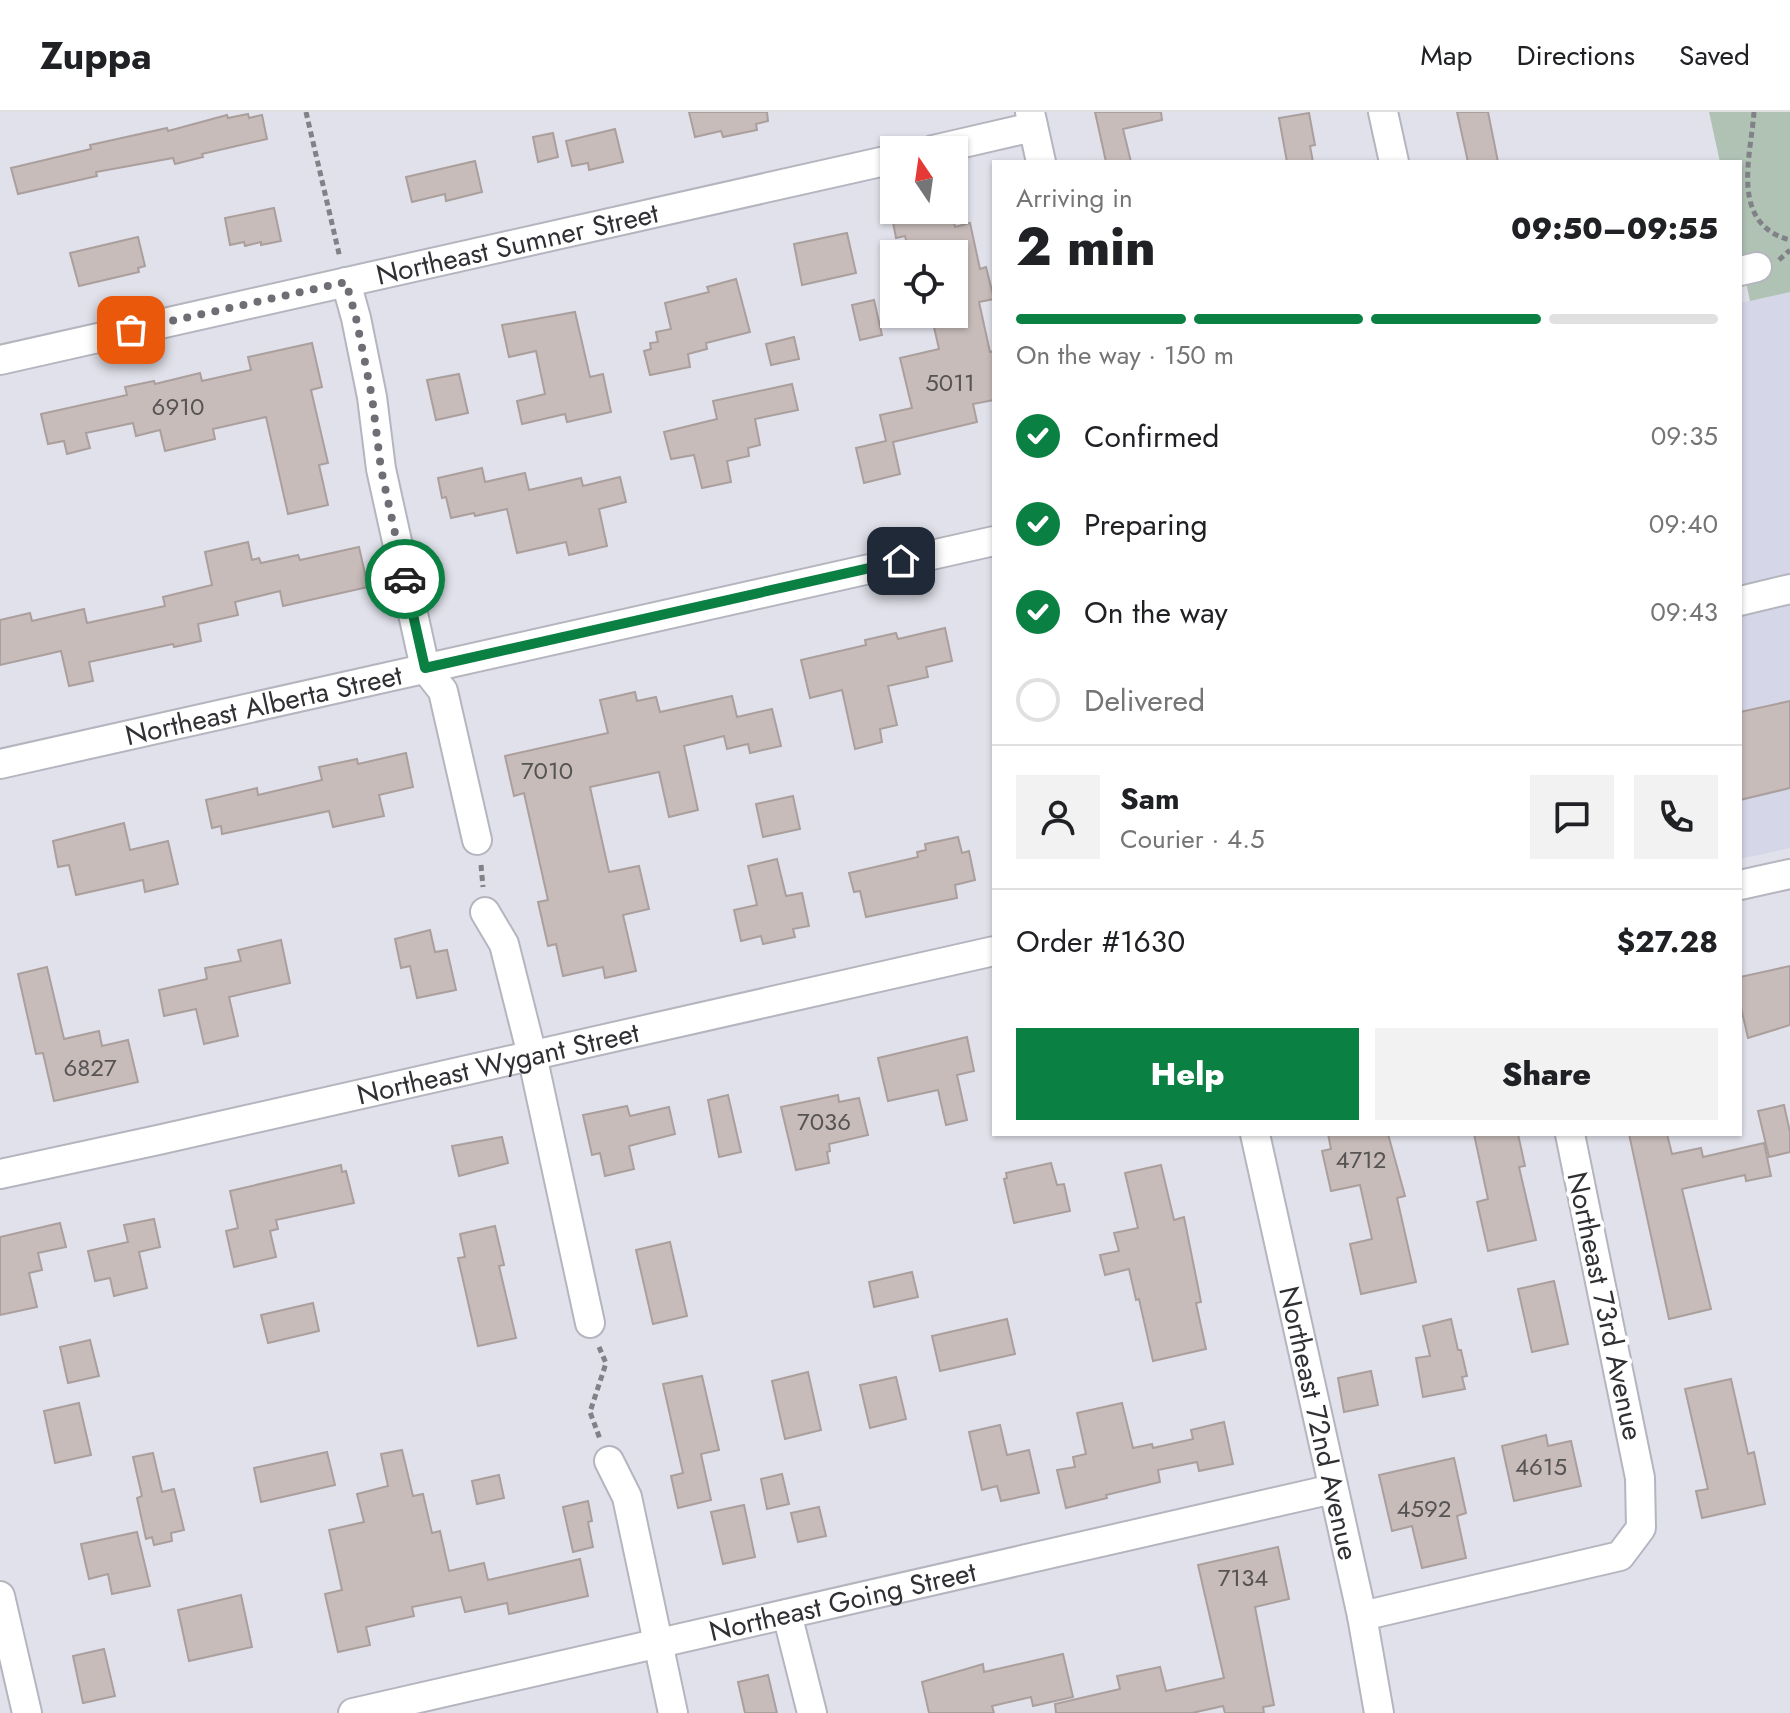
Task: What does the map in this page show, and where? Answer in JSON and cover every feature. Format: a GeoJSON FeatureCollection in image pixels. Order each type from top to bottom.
{"type":"FeatureCollection","features":[{"type":"Feature","properties":{"kind":"street"},"geometry":{"type":"LineString","coordinates":[[1383,112],[1394,160]]}},
{"type":"Feature","properties":{"kind":"street"},"geometry":{"type":"LineString","coordinates":[[968,139],[1031,120],[1041,160]]}},
{"type":"Feature","properties":{"kind":"street","name":"Northeast Sumner Street"},"geometry":{"type":"LineString","coordinates":[[0,360],[880,162]]}},
{"type":"Feature","properties":{"kind":"street"},"geometry":{"type":"LineString","coordinates":[[346,282],[372,397],[381,469],[425,668],[443,691],[477,840]]}},
{"type":"Feature","properties":{"kind":"street","name":"Northeast Alberta Street"},"geometry":{"type":"LineString","coordinates":[[0,764],[992,541]]}},
{"type":"Feature","properties":{"kind":"street"},"geometry":{"type":"LineString","coordinates":[[1742,601],[1790,589]]}},
{"type":"Feature","properties":{"kind":"street"},"geometry":{"type":"LineString","coordinates":[[1742,885],[1790,874]]}},
{"type":"Feature","properties":{"kind":"street"},"geometry":{"type":"LineString","coordinates":[[485,912],[504,944],[532,1055],[590,1323]]}},
{"type":"Feature","properties":{"kind":"street","name":"Northeast Wygant Street"},"geometry":{"type":"LineString","coordinates":[[0,1174],[992,951]]}},
{"type":"Feature","properties":{"kind":"street","name":"Northeast 72nd Avenue"},"geometry":{"type":"LineString","coordinates":[[1255,1136],[1362,1616],[1379,1713]]}},
{"type":"Feature","properties":{"kind":"street","name":"Northeast 73rd Avenue"},"geometry":{"type":"LineString","coordinates":[[1362,1616],[1620,1556],[1641,1528],[1640,1478],[1570,1136]]}},
{"type":"Feature","properties":{"kind":"street"},"geometry":{"type":"LineString","coordinates":[[609,1461],[627,1497],[673,1713]]}},
{"type":"Feature","properties":{"kind":"street","name":"Northeast Going Street"},"geometry":{"type":"LineString","coordinates":[[353,1713],[1333,1489]]}},
{"type":"Feature","properties":{"kind":"street"},"geometry":{"type":"LineString","coordinates":[[0,1596],[27,1713]]}},
{"type":"Feature","properties":{"kind":"street"},"geometry":{"type":"LineString","coordinates":[[787,1614],[812,1713]]}},
{"type":"Feature","properties":{"kind":"path"},"geometry":{"type":"LineString","coordinates":[[306,112],[346,282]]}},
{"type":"Feature","properties":{"kind":"path"},"geometry":{"type":"LineString","coordinates":[[1754,112],[1746,187],[1748,196],[1758,219],[1771,231],[1790,240]]}},
{"type":"Feature","properties":{"kind":"path"},"geometry":{"type":"LineString","coordinates":[[477,840],[485,912]]}},
{"type":"Feature","properties":{"kind":"path"},"geometry":{"type":"LineString","coordinates":[[590,1323],[606,1363],[590,1412],[609,1461]]}},
{"type":"Feature","properties":{"kind":"shaded area"},"geometry":{"type":"Polygon","coordinates":[[[1790,292],[1790,848],[1742,859],[1742,303],[1790,292]]]}},
{"type":"Feature","properties":{"kind":"green space"},"geometry":{"type":"Polygon","coordinates":[[[1709,112],[1790,112],[1790,292],[1750,301],[1742,263],[1742,160],[1720,160],[1709,112]]]}},
{"type":"Feature","properties":{"kind":"building"},"geometry":{"type":"Polygon","coordinates":[[[689,112],[767,112],[768,121],[756,124],[757,130],[723,137],[721,131],[695,137],[689,112]]]}},
{"type":"Feature","properties":{"kind":"building"},"geometry":{"type":"Polygon","coordinates":[[[1095,112],[1161,112],[1162,120],[1123,129],[1131,160],[1106,160],[1095,112]]]}},
{"type":"Feature","properties":{"kind":"building"},"geometry":{"type":"Polygon","coordinates":[[[1457,112],[1488,112],[1498,160],[1468,160],[1457,112]]]}},
{"type":"Feature","properties":{"kind":"building"},"geometry":{"type":"Polygon","coordinates":[[[1309,113],[1315,145],[1310,146],[1313,160],[1287,160],[1279,118],[1309,113]]]}},
{"type":"Feature","properties":{"kind":"building"},"geometry":{"type":"Polygon","coordinates":[[[248,114],[249,118],[262,115],[267,139],[202,154],[203,157],[175,164],[173,158],[96,172],[97,176],[18,194],[11,168],[91,149],[90,145],[167,128],[168,131],[227,115],[228,118],[248,114]]]}},
{"type":"Feature","properties":{"kind":"building"},"geometry":{"type":"Polygon","coordinates":[[[615,129],[623,162],[589,170],[588,163],[572,166],[566,141],[615,129]]]}},
{"type":"Feature","properties":{"kind":"building"},"geometry":{"type":"Polygon","coordinates":[[[553,133],[558,157],[538,162],[533,137],[553,133]]]}},
{"type":"Feature","properties":{"kind":"building"},"geometry":{"type":"Polygon","coordinates":[[[475,161],[482,192],[446,201],[445,194],[412,202],[406,177],[475,161]]]}},
{"type":"Feature","properties":{"kind":"building"},"geometry":{"type":"Polygon","coordinates":[[[274,208],[281,241],[261,245],[261,242],[245,246],[244,242],[230,245],[225,218],[274,208]]]}},
{"type":"Feature","properties":{"kind":"building"},"geometry":{"type":"Polygon","coordinates":[[[970,223],[980,269],[986,267],[992,291],[992,299],[979,302],[992,352],[992,400],[973,404],[977,422],[893,442],[900,474],[864,483],[856,448],[886,441],[880,415],[912,408],[900,358],[939,349],[934,328],[968,328],[968,240],[896,238],[893,224],[954,224],[955,227],[970,223]]]}},
{"type":"Feature","properties":{"kind":"building"},"geometry":{"type":"Polygon","coordinates":[[[847,233],[856,273],[802,285],[794,244],[847,233]]]}},
{"type":"Feature","properties":{"kind":"building"},"geometry":{"type":"Polygon","coordinates":[[[138,237],[145,266],[138,268],[139,272],[79,286],[70,253],[138,237]]]}},
{"type":"Feature","properties":{"kind":"building"},"geometry":{"type":"Polygon","coordinates":[[[736,279],[750,332],[706,343],[707,349],[688,354],[690,367],[650,375],[644,351],[651,349],[650,343],[658,342],[656,332],[671,329],[665,303],[709,292],[707,287],[736,279]]]}},
{"type":"Feature","properties":{"kind":"building"},"geometry":{"type":"Polygon","coordinates":[[[874,300],[882,335],[860,340],[852,305],[874,300]]]}},
{"type":"Feature","properties":{"kind":"building"},"geometry":{"type":"Polygon","coordinates":[[[575,312],[590,377],[603,374],[611,412],[567,422],[565,414],[522,424],[517,401],[545,394],[536,351],[509,357],[502,325],[575,312]]]}},
{"type":"Feature","properties":{"kind":"building"},"geometry":{"type":"Polygon","coordinates":[[[794,337],[799,359],[771,365],[766,344],[794,337]]]}},
{"type":"Feature","properties":{"kind":"building"},"geometry":{"type":"Polygon","coordinates":[[[312,343],[322,387],[311,390],[328,463],[319,465],[328,505],[288,514],[266,417],[213,429],[215,439],[165,451],[160,430],[136,436],[133,423],[86,433],[90,448],[67,454],[64,441],[48,444],[41,414],[127,395],[125,387],[154,381],[155,384],[200,373],[202,381],[251,370],[248,357],[312,343]]]}},
{"type":"Feature","properties":{"kind":"building"},"geometry":{"type":"Polygon","coordinates":[[[459,374],[468,413],[436,420],[427,380],[459,374]]]}},
{"type":"Feature","properties":{"kind":"building"},"geometry":{"type":"Polygon","coordinates":[[[792,384],[798,410],[755,419],[760,445],[748,448],[749,456],[727,461],[731,482],[702,488],[694,455],[671,459],[664,432],[717,419],[713,401],[792,384]]]}},
{"type":"Feature","properties":{"kind":"building"},"geometry":{"type":"Polygon","coordinates":[[[482,468],[485,482],[525,473],[529,490],[581,478],[583,486],[620,477],[626,502],[599,509],[607,546],[569,555],[566,542],[517,553],[507,509],[451,518],[446,497],[442,498],[438,478],[482,468]]]}},
{"type":"Feature","properties":{"kind":"building"},"geometry":{"type":"Polygon","coordinates":[[[248,542],[252,560],[259,558],[261,563],[298,555],[300,560],[359,547],[368,587],[283,606],[280,591],[235,602],[238,615],[198,624],[201,641],[89,662],[93,681],[69,686],[61,651],[0,665],[0,620],[30,613],[32,621],[84,609],[87,623],[165,606],[163,597],[212,585],[205,552],[248,542]]]}},
{"type":"Feature","properties":{"kind":"building"},"geometry":{"type":"Polygon","coordinates":[[[945,628],[952,661],[926,667],[928,677],[888,686],[897,725],[880,729],[882,742],[855,749],[842,690],[810,698],[801,660],[866,645],[865,640],[896,633],[898,639],[945,628]]]}},
{"type":"Feature","properties":{"kind":"building"},"geometry":{"type":"Polygon","coordinates":[[[635,692],[637,701],[656,697],[660,712],[732,696],[737,717],[772,709],[781,746],[750,753],[748,744],[727,749],[724,736],[684,746],[698,810],[669,817],[659,772],[590,787],[609,872],[639,866],[649,909],[623,915],[636,971],[605,978],[603,967],[563,976],[556,944],[548,946],[538,902],[548,900],[524,793],[514,796],[505,756],[608,733],[600,700],[635,692]]]}},
{"type":"Feature","properties":{"kind":"building"},"geometry":{"type":"Polygon","coordinates":[[[1790,701],[1790,788],[1742,800],[1742,712],[1790,701]]]}},
{"type":"Feature","properties":{"kind":"building"},"geometry":{"type":"Polygon","coordinates":[[[406,753],[413,787],[379,795],[384,816],[333,827],[329,811],[222,834],[221,826],[212,828],[206,800],[257,788],[258,795],[322,780],[319,767],[357,759],[358,764],[406,753]]]}},
{"type":"Feature","properties":{"kind":"building"},"geometry":{"type":"Polygon","coordinates":[[[793,796],[800,829],[763,837],[756,804],[793,796]]]}},
{"type":"Feature","properties":{"kind":"building"},"geometry":{"type":"Polygon","coordinates":[[[124,823],[130,850],[168,841],[178,884],[145,892],[143,880],[76,895],[69,865],[58,867],[53,841],[124,823]]]}},
{"type":"Feature","properties":{"kind":"building"},"geometry":{"type":"Polygon","coordinates":[[[958,837],[962,853],[969,851],[975,880],[955,885],[957,898],[866,917],[860,891],[854,892],[849,873],[918,857],[917,852],[926,850],[925,844],[958,837]]]}},
{"type":"Feature","properties":{"kind":"building"},"geometry":{"type":"Polygon","coordinates":[[[777,859],[786,896],[802,893],[809,926],[793,929],[795,937],[763,944],[761,936],[741,941],[734,910],[757,905],[748,866],[777,859]]]}},
{"type":"Feature","properties":{"kind":"building"},"geometry":{"type":"Polygon","coordinates":[[[430,930],[435,952],[447,950],[456,990],[417,998],[410,966],[401,968],[395,939],[430,930]]]}},
{"type":"Feature","properties":{"kind":"building"},"geometry":{"type":"Polygon","coordinates":[[[281,940],[290,983],[229,997],[238,1036],[204,1044],[196,1009],[164,1016],[159,990],[207,979],[205,968],[241,961],[238,950],[281,940]]]}},
{"type":"Feature","properties":{"kind":"building"},"geometry":{"type":"Polygon","coordinates":[[[1790,966],[1790,1025],[1748,1038],[1742,1012],[1742,977],[1790,966]]]}},
{"type":"Feature","properties":{"kind":"building"},"geometry":{"type":"Polygon","coordinates":[[[47,967],[64,1039],[99,1031],[102,1046],[128,1040],[138,1082],[54,1101],[43,1053],[36,1054],[18,974],[47,967]]]}},
{"type":"Feature","properties":{"kind":"building"},"geometry":{"type":"Polygon","coordinates":[[[967,1037],[974,1071],[957,1075],[967,1120],[946,1125],[938,1090],[888,1101],[878,1058],[967,1037]]]}},
{"type":"Feature","properties":{"kind":"building"},"geometry":{"type":"Polygon","coordinates":[[[728,1095],[741,1152],[719,1157],[708,1100],[728,1095]]]}},
{"type":"Feature","properties":{"kind":"building"},"geometry":{"type":"Polygon","coordinates":[[[838,1095],[839,1102],[859,1098],[868,1135],[829,1144],[829,1163],[796,1170],[781,1107],[838,1095]]]}},
{"type":"Feature","properties":{"kind":"building"},"geometry":{"type":"Polygon","coordinates":[[[1784,1105],[1790,1132],[1790,1152],[1769,1157],[1758,1111],[1784,1105]]]}},
{"type":"Feature","properties":{"kind":"building"},"geometry":{"type":"Polygon","coordinates":[[[627,1106],[630,1116],[669,1107],[675,1134],[629,1146],[634,1169],[605,1176],[600,1153],[592,1155],[583,1115],[627,1106]]]}},
{"type":"Feature","properties":{"kind":"building"},"geometry":{"type":"Polygon","coordinates":[[[1328,1136],[1389,1136],[1405,1196],[1397,1198],[1416,1282],[1361,1294],[1350,1244],[1372,1239],[1360,1185],[1331,1191],[1322,1151],[1331,1149],[1328,1136]]]}},
{"type":"Feature","properties":{"kind":"building"},"geometry":{"type":"Polygon","coordinates":[[[1474,1136],[1518,1136],[1525,1166],[1519,1167],[1536,1240],[1488,1251],[1477,1202],[1488,1199],[1474,1136]]]}},
{"type":"Feature","properties":{"kind":"building"},"geometry":{"type":"Polygon","coordinates":[[[1629,1136],[1668,1136],[1672,1154],[1701,1148],[1703,1157],[1764,1143],[1771,1176],[1746,1181],[1745,1175],[1682,1189],[1711,1309],[1669,1319],[1629,1136]]]}},
{"type":"Feature","properties":{"kind":"building"},"geometry":{"type":"Polygon","coordinates":[[[502,1137],[508,1163],[459,1176],[452,1146],[502,1137]]]}},
{"type":"Feature","properties":{"kind":"building"},"geometry":{"type":"Polygon","coordinates":[[[1051,1163],[1057,1185],[1064,1184],[1070,1211],[1014,1223],[1004,1179],[1007,1178],[1006,1173],[1051,1163]]]}},
{"type":"Feature","properties":{"kind":"building"},"geometry":{"type":"Polygon","coordinates":[[[341,1165],[342,1172],[346,1171],[354,1203],[276,1220],[278,1229],[270,1231],[276,1257],[234,1267],[226,1231],[238,1228],[230,1191],[341,1165]]]}},
{"type":"Feature","properties":{"kind":"building"},"geometry":{"type":"Polygon","coordinates":[[[1161,1165],[1174,1220],[1184,1217],[1201,1302],[1196,1303],[1206,1349],[1153,1361],[1129,1269],[1105,1275],[1100,1255],[1119,1251],[1114,1233],[1138,1228],[1125,1173],[1161,1165]]]}},
{"type":"Feature","properties":{"kind":"building"},"geometry":{"type":"Polygon","coordinates":[[[154,1219],[160,1247],[139,1252],[147,1288],[114,1296],[110,1278],[95,1281],[88,1251],[128,1242],[124,1225],[154,1219]]]}},
{"type":"Feature","properties":{"kind":"building"},"geometry":{"type":"Polygon","coordinates":[[[60,1223],[66,1247],[38,1253],[42,1270],[29,1273],[37,1307],[0,1315],[0,1237],[60,1223]]]}},
{"type":"Feature","properties":{"kind":"building"},"geometry":{"type":"Polygon","coordinates":[[[495,1226],[504,1265],[499,1266],[516,1338],[478,1346],[458,1258],[465,1257],[460,1234],[495,1226]]]}},
{"type":"Feature","properties":{"kind":"building"},"geometry":{"type":"Polygon","coordinates":[[[670,1242],[687,1316],[653,1324],[636,1250],[670,1242]]]}},
{"type":"Feature","properties":{"kind":"building"},"geometry":{"type":"Polygon","coordinates":[[[912,1272],[918,1297],[874,1307],[869,1282],[912,1272]]]}},
{"type":"Feature","properties":{"kind":"building"},"geometry":{"type":"Polygon","coordinates":[[[1554,1281],[1568,1344],[1532,1352],[1518,1289],[1554,1281]]]}},
{"type":"Feature","properties":{"kind":"building"},"geometry":{"type":"Polygon","coordinates":[[[313,1303],[319,1331],[268,1343],[261,1315],[313,1303]]]}},
{"type":"Feature","properties":{"kind":"building"},"geometry":{"type":"Polygon","coordinates":[[[1007,1319],[1015,1354],[940,1371],[932,1336],[1007,1319]]]}},
{"type":"Feature","properties":{"kind":"building"},"geometry":{"type":"Polygon","coordinates":[[[1451,1319],[1467,1376],[1462,1377],[1465,1389],[1423,1397],[1416,1358],[1430,1356],[1423,1326],[1451,1319]]]}},
{"type":"Feature","properties":{"kind":"building"},"geometry":{"type":"Polygon","coordinates":[[[90,1340],[99,1376],[68,1383],[60,1347],[90,1340]]]}},
{"type":"Feature","properties":{"kind":"building"},"geometry":{"type":"Polygon","coordinates":[[[1371,1371],[1378,1405],[1344,1412],[1338,1378],[1371,1371]]]}},
{"type":"Feature","properties":{"kind":"building"},"geometry":{"type":"Polygon","coordinates":[[[808,1372],[821,1430],[785,1439],[772,1381],[808,1372]]]}},
{"type":"Feature","properties":{"kind":"building"},"geometry":{"type":"Polygon","coordinates":[[[702,1376],[719,1450],[701,1454],[711,1500],[678,1508],[671,1476],[683,1473],[663,1384],[702,1376]]]}},
{"type":"Feature","properties":{"kind":"building"},"geometry":{"type":"Polygon","coordinates":[[[896,1377],[906,1419],[870,1428],[860,1385],[896,1377]]]}},
{"type":"Feature","properties":{"kind":"building"},"geometry":{"type":"Polygon","coordinates":[[[1731,1379],[1748,1454],[1754,1452],[1765,1504],[1702,1518],[1696,1491],[1708,1489],[1685,1389],[1731,1379]]]}},
{"type":"Feature","properties":{"kind":"building"},"geometry":{"type":"Polygon","coordinates":[[[79,1403],[91,1455],[55,1463],[44,1411],[79,1403]]]}},
{"type":"Feature","properties":{"kind":"building"},"geometry":{"type":"Polygon","coordinates":[[[1122,1403],[1133,1448],[1152,1444],[1153,1448],[1193,1439],[1191,1430],[1224,1422],[1233,1464],[1199,1471],[1197,1462],[1158,1470],[1160,1482],[1066,1508],[1057,1470],[1075,1467],[1073,1457],[1086,1454],[1077,1413],[1122,1403]]]}},
{"type":"Feature","properties":{"kind":"building"},"geometry":{"type":"Polygon","coordinates":[[[1000,1425],[1007,1455],[1029,1450],[1039,1493],[1001,1501],[997,1486],[982,1490],[969,1432],[1000,1425]]]}},
{"type":"Feature","properties":{"kind":"building"},"geometry":{"type":"Polygon","coordinates":[[[1546,1435],[1548,1446],[1571,1441],[1581,1486],[1514,1501],[1502,1446],[1546,1435]]]}},
{"type":"Feature","properties":{"kind":"building"},"geometry":{"type":"Polygon","coordinates":[[[402,1450],[413,1496],[423,1494],[432,1533],[440,1531],[449,1571],[484,1563],[488,1580],[580,1559],[588,1596],[509,1614],[507,1603],[465,1612],[461,1597],[412,1607],[414,1616],[366,1627],[370,1645],[338,1652],[325,1594],[342,1590],[329,1530],[364,1522],[357,1494],[388,1486],[381,1454],[402,1450]]]}},
{"type":"Feature","properties":{"kind":"building"},"geometry":{"type":"Polygon","coordinates":[[[327,1452],[335,1485],[261,1502],[254,1468],[327,1452]]]}},
{"type":"Feature","properties":{"kind":"building"},"geometry":{"type":"Polygon","coordinates":[[[153,1453],[162,1492],[174,1489],[184,1530],[171,1533],[172,1541],[154,1545],[152,1537],[146,1539],[137,1498],[142,1496],[133,1457],[153,1453]]]}},
{"type":"Feature","properties":{"kind":"building"},"geometry":{"type":"Polygon","coordinates":[[[1454,1458],[1466,1513],[1457,1516],[1466,1558],[1422,1568],[1412,1526],[1392,1531],[1379,1475],[1454,1458]]]}},
{"type":"Feature","properties":{"kind":"building"},"geometry":{"type":"Polygon","coordinates":[[[782,1474],[789,1504],[767,1509],[761,1479],[782,1474]]]}},
{"type":"Feature","properties":{"kind":"building"},"geometry":{"type":"Polygon","coordinates":[[[499,1475],[504,1498],[477,1504],[472,1481],[499,1475]]]}},
{"type":"Feature","properties":{"kind":"building"},"geometry":{"type":"Polygon","coordinates":[[[588,1501],[593,1547],[573,1552],[563,1507],[588,1501]]]}},
{"type":"Feature","properties":{"kind":"building"},"geometry":{"type":"Polygon","coordinates":[[[744,1505],[755,1557],[723,1564],[711,1512],[744,1505]]]}},
{"type":"Feature","properties":{"kind":"building"},"geometry":{"type":"Polygon","coordinates":[[[819,1507],[826,1536],[798,1542],[791,1513],[819,1507]]]}},
{"type":"Feature","properties":{"kind":"building"},"geometry":{"type":"Polygon","coordinates":[[[137,1532],[150,1586],[112,1594],[108,1574],[89,1579],[81,1544],[137,1532]]]}},
{"type":"Feature","properties":{"kind":"building"},"geometry":{"type":"Polygon","coordinates":[[[1278,1547],[1289,1599],[1255,1607],[1274,1705],[1263,1707],[1264,1713],[1225,1713],[1223,1706],[1192,1713],[1056,1713],[1055,1704],[1120,1689],[1117,1676],[1160,1667],[1166,1691],[1224,1678],[1198,1565],[1278,1547]]]}},
{"type":"Feature","properties":{"kind":"building"},"geometry":{"type":"Polygon","coordinates":[[[241,1595],[252,1647],[189,1661],[178,1610],[241,1595]]]}},
{"type":"Feature","properties":{"kind":"building"},"geometry":{"type":"Polygon","coordinates":[[[104,1649],[115,1696],[83,1703],[73,1656],[104,1649]]]}},
{"type":"Feature","properties":{"kind":"building"},"geometry":{"type":"Polygon","coordinates":[[[1063,1654],[1073,1697],[1033,1706],[1031,1697],[992,1706],[994,1713],[929,1713],[922,1682],[983,1664],[984,1672],[1063,1654]]]}},
{"type":"Feature","properties":{"kind":"building"},"geometry":{"type":"Polygon","coordinates":[[[768,1675],[777,1713],[745,1713],[738,1682],[768,1675]]]}},
{"type":"Feature","properties":{"kind":"way so far"},"geometry":{"type":"LineString","coordinates":[[131,330],[346,282],[372,397],[381,469],[405,579]]}},
{"type":"Feature","properties":{"kind":"route"},"geometry":{"type":"LineString","coordinates":[[405,579],[425,668],[901,561]]}}]}
